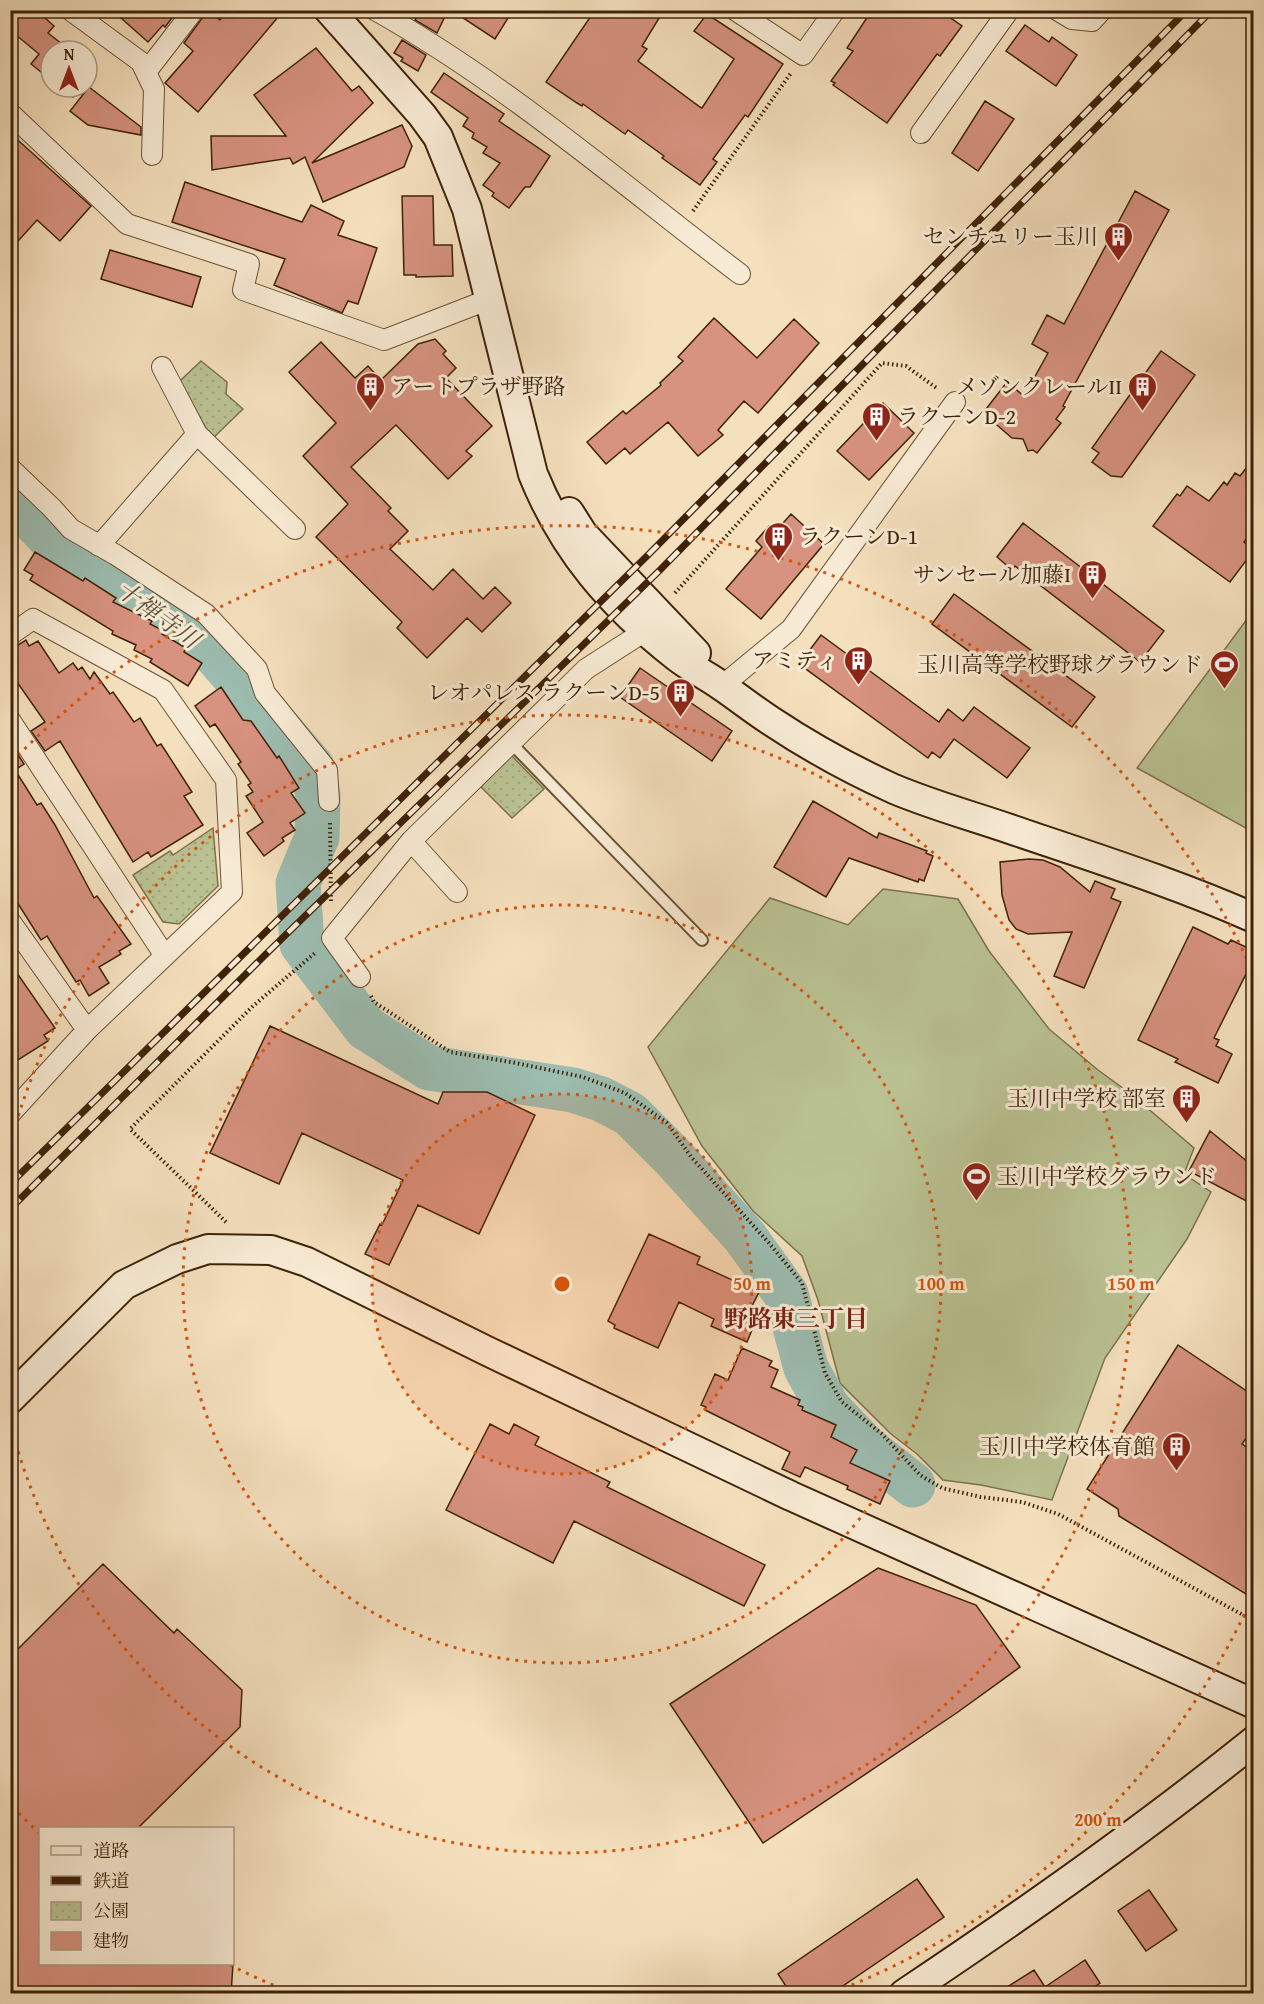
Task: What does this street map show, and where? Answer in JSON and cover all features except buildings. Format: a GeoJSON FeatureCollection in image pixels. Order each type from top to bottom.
{"type":"FeatureCollection","features":[{"type":"Feature","properties":{"kind":"street"},"geometry":{"type":"LineString","coordinates":[[70,10],[141,62],[154,89],[152,155]]}},
{"type":"Feature","properties":{"kind":"street"},"geometry":{"type":"LineString","coordinates":[[146,72],[194,10]]}},
{"type":"Feature","properties":{"kind":"street"},"geometry":{"type":"LineString","coordinates":[[329,10],[422,115],[438,137],[467,209],[533,474],[546,506],[573,552],[596,581],[651,622],[679,659],[817,749],[896,789],[1108,862],[1254,918]]}},
{"type":"Feature","properties":{"kind":"street"},"geometry":{"type":"LineString","coordinates":[[375,10],[527,110],[740,274]]}},
{"type":"Feature","properties":{"kind":"street"},"geometry":{"type":"LineString","coordinates":[[735,10],[803,55],[835,10]]}},
{"type":"Feature","properties":{"kind":"street"},"geometry":{"type":"LineString","coordinates":[[921,133],[1009,10]]}},
{"type":"Feature","properties":{"kind":"street"},"geometry":{"type":"LineString","coordinates":[[1057,10],[1072,19],[1092,21],[1102,10]]}},
{"type":"Feature","properties":{"kind":"street"},"geometry":{"type":"LineString","coordinates":[[10,113],[127,224],[249,264],[243,290],[384,340],[490,299]]}},
{"type":"Feature","properties":{"kind":"street"},"geometry":{"type":"LineString","coordinates":[[162,367],[197,434],[295,529]]}},
{"type":"Feature","properties":{"kind":"street"},"geometry":{"type":"LineString","coordinates":[[722,686],[791,628],[955,402]]}},
{"type":"Feature","properties":{"kind":"street"},"geometry":{"type":"LineString","coordinates":[[99,546],[197,434]]}},
{"type":"Feature","properties":{"kind":"street"},"geometry":{"type":"LineString","coordinates":[[10,468],[71,529],[206,614],[257,669],[265,693],[327,770],[329,801]]}},
{"type":"Feature","properties":{"kind":"street"},"geometry":{"type":"LineString","coordinates":[[10,634],[33,619],[163,690],[226,780],[232,892],[87,1030],[10,1114]]}},
{"type":"Feature","properties":{"kind":"street"},"geometry":{"type":"LineString","coordinates":[[360,977],[332,938],[411,841],[586,669],[651,622]]}},
{"type":"Feature","properties":{"kind":"street"},"geometry":{"type":"LineString","coordinates":[[10,720],[165,956]]}},
{"type":"Feature","properties":{"kind":"street"},"geometry":{"type":"LineString","coordinates":[[411,841],[457,892]]}},
{"type":"Feature","properties":{"kind":"street"},"geometry":{"type":"LineString","coordinates":[[10,921],[17,943],[87,1030]]}},
{"type":"Feature","properties":{"kind":"street"},"geometry":{"type":"LineString","coordinates":[[10,1400],[124,1285],[177,1259],[208,1250],[271,1250],[307,1262],[497,1356],[771,1486],[1254,1704]]}},
{"type":"Feature","properties":{"kind":"street"},"geometry":{"type":"LineString","coordinates":[[904,1994],[1053,1892],[1177,1803],[1254,1741]]}},
{"type":"Feature","properties":{"kind":"lane"},"geometry":{"type":"LineString","coordinates":[[512,744],[702,940]]}},
{"type":"Feature","properties":{"kind":"path"},"geometry":{"type":"LineString","coordinates":[[681,228],[803,55]]}},
{"type":"Feature","properties":{"kind":"path"},"geometry":{"type":"LineString","coordinates":[[651,622],[882,363],[906,366],[955,402]]}},
{"type":"Feature","properties":{"kind":"path"},"geometry":{"type":"LineString","coordinates":[[256,1251],[130,1129],[253,1006],[332,938],[329,801]]}},
{"type":"Feature","properties":{"kind":"path"},"geometry":{"type":"LineString","coordinates":[[360,977],[374,1002],[450,1052],[583,1077],[625,1093],[667,1123],[692,1158],[802,1283],[825,1373],[842,1402],[882,1434],[920,1475],[942,1488],[981,1497],[1022,1502],[1058,1515],[1254,1621]]}},
{"type":"Feature","properties":{"kind":"green space"},"geometry":{"type":"Polygon","coordinates":[[[201,361],[227,382],[226,394],[243,409],[212,439],[180,381],[201,361]]]}},
{"type":"Feature","properties":{"kind":"green space","name":"玉川高等学校野球グラウンド"},"geometry":{"type":"Polygon","coordinates":[[[1253,611],[1253,832],[1137,768],[1253,611]]]}},
{"type":"Feature","properties":{"kind":"green space"},"geometry":{"type":"Polygon","coordinates":[[[509,753],[544,789],[512,818],[481,787],[509,753]]]}},
{"type":"Feature","properties":{"kind":"green space"},"geometry":{"type":"Polygon","coordinates":[[[213,828],[218,886],[179,924],[163,922],[133,875],[170,851],[173,855],[213,828]]]}},
{"type":"Feature","properties":{"kind":"green space","name":"玉川中学校グラウンド"},"geometry":{"type":"Polygon","coordinates":[[[883,889],[958,899],[989,951],[1049,1029],[1194,1148],[1184,1174],[1211,1192],[1187,1239],[1105,1358],[1052,1500],[981,1485],[943,1480],[917,1454],[891,1434],[840,1383],[818,1300],[802,1256],[753,1211],[702,1146],[648,1047],[770,898],[848,925],[883,889]]]}},
{"type":"Feature","properties":{"kind":"waterway","name":"十禅寺川"},"geometry":{"type":"LineString","coordinates":[[10,496],[58,546],[79,561],[107,574],[190,631],[216,655],[312,767],[318,795],[317,837],[298,883],[302,944],[366,1028],[429,1068],[573,1090],[601,1099],[630,1114],[673,1157],[745,1237],[786,1294],[806,1368],[828,1408],[866,1448],[913,1485]]}},
{"type":"Feature","properties":{"kind":"railway"},"geometry":{"type":"LineString","coordinates":[[10,1184],[648,555],[1187,10]]}},
{"type":"Feature","properties":{"kind":"railway"},"geometry":{"type":"LineString","coordinates":[[10,1209],[264,956],[660,570],[1212,10]]}},
{"type":"Feature","properties":{"kind":"place","name":"センチュリー玉川"},"geometry":{"type":"Point","coordinates":[1119,262]}},
{"type":"Feature","properties":{"kind":"place","name":"アートプラザ野路"},"geometry":{"type":"Point","coordinates":[370,412]}},
{"type":"Feature","properties":{"kind":"place","name":"メゾンクレールⅡ"},"geometry":{"type":"Point","coordinates":[1143,412]}},
{"type":"Feature","properties":{"kind":"place","name":"ラクーンD-2"},"geometry":{"type":"Point","coordinates":[876,442]}},
{"type":"Feature","properties":{"kind":"place","name":"ラクーンD-1"},"geometry":{"type":"Point","coordinates":[778,562]}},
{"type":"Feature","properties":{"kind":"place","name":"サンセール加藤Ⅰ"},"geometry":{"type":"Point","coordinates":[1092,600]}},
{"type":"Feature","properties":{"kind":"place","name":"アミティ"},"geometry":{"type":"Point","coordinates":[859,686]}},
{"type":"Feature","properties":{"kind":"place","name":"玉川高等学校野球グラウンド"},"geometry":{"type":"Point","coordinates":[1224,690]}},
{"type":"Feature","properties":{"kind":"place","name":"レオパレス ラクーンD-5"},"geometry":{"type":"Point","coordinates":[681,718]}},
{"type":"Feature","properties":{"kind":"place","name":"玉川中学校 部室"},"geometry":{"type":"Point","coordinates":[1187,1124]}},
{"type":"Feature","properties":{"kind":"place","name":"玉川中学校グラウンド"},"geometry":{"type":"Point","coordinates":[976,1202]}},
{"type":"Feature","properties":{"kind":"place","name":"玉川中学校体育館"},"geometry":{"type":"Point","coordinates":[1176,1472]}},
{"type":"Feature","properties":{"kind":"district","name":"野路東三丁目"},"geometry":{"type":"Point","coordinates":[796,1318]}}]}
